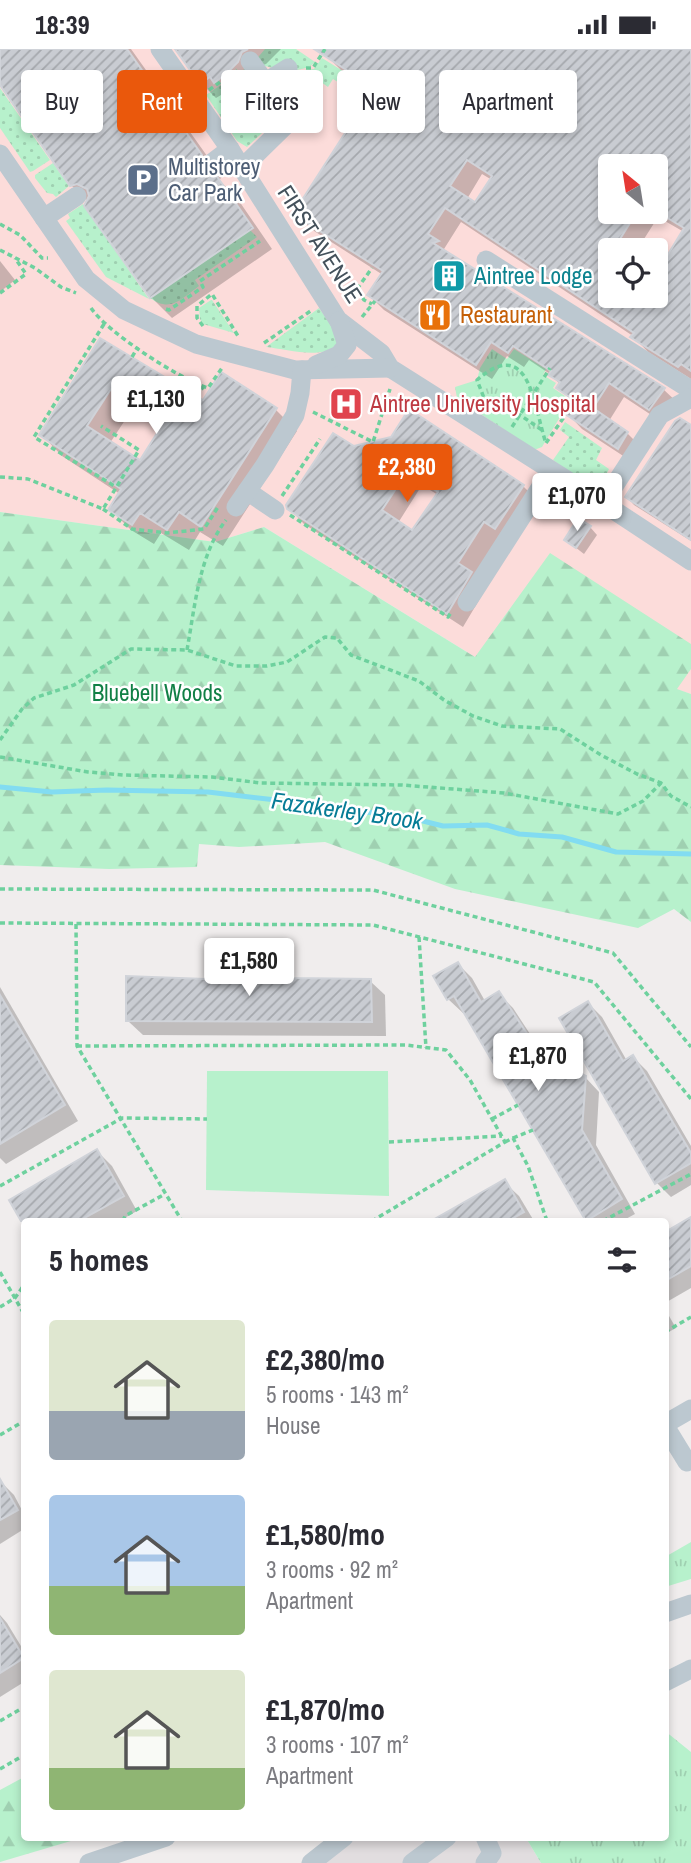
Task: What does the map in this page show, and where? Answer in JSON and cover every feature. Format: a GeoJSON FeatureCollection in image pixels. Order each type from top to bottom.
{"type":"FeatureCollection","features":[{"type":"Feature","properties":{"kind":"street","name":"FIRST AVENUE"},"geometry":{"type":"LineString","coordinates":[[160,49],[230,149],[338,320],[361,327],[381,353],[392,374],[604,503],[691,561]]}},
{"type":"Feature","properties":{"kind":"street"},"geometry":{"type":"LineString","coordinates":[[250,61],[256,70]]}},
{"type":"Feature","properties":{"kind":"street"},"geometry":{"type":"LineString","coordinates":[[242,168],[278,133]]}},
{"type":"Feature","properties":{"kind":"street"},"geometry":{"type":"LineString","coordinates":[[209,165],[230,149]]}},
{"type":"Feature","properties":{"kind":"street"},"geometry":{"type":"LineString","coordinates":[[0,154],[86,279],[124,310],[197,344],[298,370],[363,369],[392,374]]}},
{"type":"Feature","properties":{"kind":"street"},"geometry":{"type":"LineString","coordinates":[[44,218],[77,196]]}},
{"type":"Feature","properties":{"kind":"street"},"geometry":{"type":"LineString","coordinates":[[486,260],[691,390]]}},
{"type":"Feature","properties":{"kind":"street"},"geometry":{"type":"LineString","coordinates":[[298,370],[339,355],[348,345],[338,320]]}},
{"type":"Feature","properties":{"kind":"street"},"geometry":{"type":"LineString","coordinates":[[361,327],[369,361],[363,369]]}},
{"type":"Feature","properties":{"kind":"street"},"geometry":{"type":"LineString","coordinates":[[279,509],[241,499],[295,415],[300,393],[298,370]]}},
{"type":"Feature","properties":{"kind":"street"},"geometry":{"type":"LineString","coordinates":[[604,503],[660,415],[691,398]]}},
{"type":"Feature","properties":{"kind":"street"},"geometry":{"type":"LineString","coordinates":[[461,604],[551,471]]}},
{"type":"Feature","properties":{"kind":"street"},"geometry":{"type":"LineString","coordinates":[[669,1423],[691,1409]]}},
{"type":"Feature","properties":{"kind":"street"},"geometry":{"type":"LineString","coordinates":[[669,1432],[687,1462]]}},
{"type":"Feature","properties":{"kind":"street"},"geometry":{"type":"LineString","coordinates":[[669,1612],[691,1604]]}},
{"type":"Feature","properties":{"kind":"street"},"geometry":{"type":"LineString","coordinates":[[669,1680],[691,1669]]}},
{"type":"Feature","properties":{"kind":"street"},"geometry":{"type":"LineString","coordinates":[[89,1863],[154,1841]]}},
{"type":"Feature","properties":{"kind":"street"},"geometry":{"type":"LineString","coordinates":[[311,1863],[339,1841]]}},
{"type":"Feature","properties":{"kind":"street"},"geometry":{"type":"LineString","coordinates":[[412,1863],[442,1841]]}},
{"type":"Feature","properties":{"kind":"street"},"geometry":{"type":"LineString","coordinates":[[485,1863],[492,1853],[487,1841]]}},
{"type":"Feature","properties":{"kind":"path"},"geometry":{"type":"LineString","coordinates":[[288,68],[313,68],[325,49]]}},
{"type":"Feature","properties":{"kind":"path"},"geometry":{"type":"LineString","coordinates":[[207,91],[250,61]]}},
{"type":"Feature","properties":{"kind":"path"},"geometry":{"type":"LineString","coordinates":[[0,224],[20,235],[42,258],[53,258],[66,249]]}},
{"type":"Feature","properties":{"kind":"path"},"geometry":{"type":"LineString","coordinates":[[158,307],[169,310],[204,287],[200,281],[260,241]]}},
{"type":"Feature","properties":{"kind":"path"},"geometry":{"type":"LineString","coordinates":[[0,293],[26,274],[13,256]]}},
{"type":"Feature","properties":{"kind":"path"},"geometry":{"type":"LineString","coordinates":[[252,341],[265,344],[339,292],[357,289],[372,268]]}},
{"type":"Feature","properties":{"kind":"path"},"geometry":{"type":"LineString","coordinates":[[357,289],[364,300],[373,302],[361,327]]}},
{"type":"Feature","properties":{"kind":"path"},"geometry":{"type":"LineString","coordinates":[[203,326],[197,318],[197,306],[212,295],[240,338],[228,334]]}},
{"type":"Feature","properties":{"kind":"path"},"geometry":{"type":"LineString","coordinates":[[105,323],[34,437],[116,487]]}},
{"type":"Feature","properties":{"kind":"path"},"geometry":{"type":"LineString","coordinates":[[132,357],[138,347]]}},
{"type":"Feature","properties":{"kind":"path"},"geometry":{"type":"LineString","coordinates":[[542,431],[520,415],[503,410],[484,398],[477,380],[486,371],[506,365],[516,366],[534,393],[546,443]]}},
{"type":"Feature","properties":{"kind":"path"},"geometry":{"type":"LineString","coordinates":[[509,432],[550,368]]}},
{"type":"Feature","properties":{"kind":"path"},"geometry":{"type":"LineString","coordinates":[[306,409],[373,442],[392,374]]}},
{"type":"Feature","properties":{"kind":"path"},"geometry":{"type":"LineString","coordinates":[[196,396],[204,386]]}},
{"type":"Feature","properties":{"kind":"path"},"geometry":{"type":"LineString","coordinates":[[541,451],[564,417],[561,415],[572,398]]}},
{"type":"Feature","properties":{"kind":"path"},"geometry":{"type":"LineString","coordinates":[[101,426],[139,450],[103,509]]}},
{"type":"Feature","properties":{"kind":"path"},"geometry":{"type":"LineString","coordinates":[[320,439],[279,509],[448,617],[461,604]]}},
{"type":"Feature","properties":{"kind":"path"},"geometry":{"type":"LineString","coordinates":[[0,477],[28,479],[103,509],[132,529],[167,533],[204,529],[224,499],[241,499]]}},
{"type":"Feature","properties":{"kind":"path"},"geometry":{"type":"LineString","coordinates":[[187,650],[200,577],[218,531],[241,499]]}},
{"type":"Feature","properties":{"kind":"path"},"geometry":{"type":"LineString","coordinates":[[0,740],[22,709],[34,698],[74,684],[131,649],[187,650],[236,666],[267,666],[288,661],[326,637],[337,638],[351,655],[419,681],[444,701],[473,716],[502,726],[561,729],[601,755],[661,783],[671,796],[691,807]]}},
{"type":"Feature","properties":{"kind":"path"},"geometry":{"type":"LineString","coordinates":[[0,757],[88,772],[124,775],[212,777],[261,783],[402,785],[504,793],[618,814],[643,801],[661,783]]}},
{"type":"Feature","properties":{"kind":"path"},"geometry":{"type":"LineString","coordinates":[[0,889],[373,890],[613,953],[691,1047]]}},
{"type":"Feature","properties":{"kind":"path"},"geometry":{"type":"LineString","coordinates":[[0,923],[373,925],[594,982],[691,1099]]}},
{"type":"Feature","properties":{"kind":"path"},"geometry":{"type":"LineString","coordinates":[[76,923],[77,1045],[180,1218]]}},
{"type":"Feature","properties":{"kind":"path"},"geometry":{"type":"LineString","coordinates":[[419,937],[426,1048]]}},
{"type":"Feature","properties":{"kind":"path"},"geometry":{"type":"LineString","coordinates":[[77,1045],[406,1045],[446,1050],[470,1080],[505,1142]]}},
{"type":"Feature","properties":{"kind":"path"},"geometry":{"type":"LineString","coordinates":[[492,1119],[518,1105]]}},
{"type":"Feature","properties":{"kind":"path"},"geometry":{"type":"LineString","coordinates":[[0,1186],[122,1118],[207,1119]]}},
{"type":"Feature","properties":{"kind":"path"},"geometry":{"type":"LineString","coordinates":[[377,1218],[505,1142],[533,1130]]}},
{"type":"Feature","properties":{"kind":"path"},"geometry":{"type":"LineString","coordinates":[[389,1142],[502,1136]]}},
{"type":"Feature","properties":{"kind":"path"},"geometry":{"type":"LineString","coordinates":[[513,1138],[528,1166],[546,1218]]}},
{"type":"Feature","properties":{"kind":"path"},"geometry":{"type":"LineString","coordinates":[[609,1218],[691,1174]]}},
{"type":"Feature","properties":{"kind":"path"},"geometry":{"type":"LineString","coordinates":[[124,1218],[165,1193]]}},
{"type":"Feature","properties":{"kind":"path"},"geometry":{"type":"LineString","coordinates":[[0,1272],[21,1309]]}},
{"type":"Feature","properties":{"kind":"path"},"geometry":{"type":"LineString","coordinates":[[0,1307],[15,1298],[21,1289]]}},
{"type":"Feature","properties":{"kind":"path"},"geometry":{"type":"LineString","coordinates":[[669,1330],[691,1317]]}},
{"type":"Feature","properties":{"kind":"path"},"geometry":{"type":"LineString","coordinates":[[0,1435],[21,1423]]}},
{"type":"Feature","properties":{"kind":"path"},"geometry":{"type":"LineString","coordinates":[[0,1721],[21,1709]]}},
{"type":"Feature","properties":{"kind":"path"},"geometry":{"type":"LineString","coordinates":[[0,1769],[21,1757]]}},
{"type":"Feature","properties":{"kind":"shaded area","name":"Aintree University Hospital"},"geometry":{"type":"Polygon","coordinates":[[[0,49],[691,49],[691,694],[560,653],[506,676],[264,527],[215,542],[0,512],[0,49]]]}},
{"type":"Feature","properties":{"kind":"shaded area"},"geometry":{"type":"Polygon","coordinates":[[[353,1841],[528,1841],[541,1863],[324,1863],[353,1841]]]}},
{"type":"Feature","properties":{"kind":"green space"},"geometry":{"type":"Polygon","coordinates":[[[265,49],[296,49],[315,62],[303,69],[294,70],[277,69],[254,62],[265,49]]]}},
{"type":"Feature","properties":{"kind":"green space"},"geometry":{"type":"Polygon","coordinates":[[[322,58],[341,70],[337,70],[337,82],[333,79],[328,87],[323,83],[323,70],[308,70],[314,69],[322,58]]]}},
{"type":"Feature","properties":{"kind":"green space"},"geometry":{"type":"Polygon","coordinates":[[[221,85],[221,117],[207,96],[221,85]]]}},
{"type":"Feature","properties":{"kind":"green space"},"geometry":{"type":"Polygon","coordinates":[[[0,88],[21,118],[21,133],[31,133],[50,160],[30,172],[0,128],[0,88]]]}},
{"type":"Feature","properties":{"kind":"green space"},"geometry":{"type":"Polygon","coordinates":[[[232,133],[262,133],[247,147],[237,141],[232,133]]]}},
{"type":"Feature","properties":{"kind":"green space"},"geometry":{"type":"Polygon","coordinates":[[[53,163],[69,186],[56,197],[47,193],[35,178],[35,175],[53,163]]]}},
{"type":"Feature","properties":{"kind":"green space"},"geometry":{"type":"Polygon","coordinates":[[[83,204],[149,299],[106,277],[66,221],[70,218],[68,214],[83,204]]]}},
{"type":"Feature","properties":{"kind":"green space"},"geometry":{"type":"Polygon","coordinates":[[[250,230],[257,237],[195,280],[199,286],[176,303],[164,304],[150,298],[250,230]]]}},
{"type":"Feature","properties":{"kind":"green space"},"geometry":{"type":"Polygon","coordinates":[[[212,300],[234,333],[203,324],[199,308],[212,300]]]}},
{"type":"Feature","properties":{"kind":"green space"},"geometry":{"type":"Polygon","coordinates":[[[319,308],[334,329],[338,343],[332,348],[305,353],[266,347],[319,308]]]}},
{"type":"Feature","properties":{"kind":"green space"},"geometry":{"type":"Polygon","coordinates":[[[492,349],[507,359],[514,349],[546,369],[543,375],[556,383],[553,388],[568,398],[561,407],[563,412],[542,447],[534,450],[457,398],[455,387],[477,380],[480,368],[492,349]]]}},
{"type":"Feature","properties":{"kind":"green space"},"geometry":{"type":"Polygon","coordinates":[[[565,422],[602,448],[596,460],[609,469],[606,475],[583,478],[553,460],[569,437],[560,430],[565,422]]]}},
{"type":"Feature","properties":{"kind":"green space","name":"Bluebell Woods"},"geometry":{"type":"Polygon","coordinates":[[[0,512],[215,542],[264,527],[475,657],[550,553],[691,644],[691,669],[677,689],[691,694],[691,922],[674,909],[638,928],[455,889],[325,842],[239,847],[199,844],[197,867],[109,869],[0,865],[0,512]]]}},
{"type":"Feature","properties":{"kind":"green space"},"geometry":{"type":"Polygon","coordinates":[[[207,1071],[388,1071],[389,1196],[206,1190],[207,1071]]]}},
{"type":"Feature","properties":{"kind":"green space"},"geometry":{"type":"Polygon","coordinates":[[[691,1542],[691,1579],[669,1586],[669,1555],[691,1542]]]}},
{"type":"Feature","properties":{"kind":"green space"},"geometry":{"type":"Polygon","coordinates":[[[669,1734],[691,1752],[691,1863],[541,1863],[528,1841],[669,1841],[669,1734]]]}},
{"type":"Feature","properties":{"kind":"green space"},"geometry":{"type":"Polygon","coordinates":[[[21,1779],[21,1841],[71,1841],[0,1862],[0,1790],[21,1779]]]}},
{"type":"Feature","properties":{"kind":"building","name":"Multistorey Car Park"},"geometry":{"type":"Polygon","coordinates":[[[0,49],[127,49],[142,70],[117,70],[117,133],[186,133],[202,155],[198,161],[199,172],[205,176],[216,175],[253,228],[150,298],[84,206],[89,196],[87,189],[77,184],[70,186],[33,133],[103,133],[103,70],[21,70],[21,115],[0,85],[0,49]]]}},
{"type":"Feature","properties":{"kind":"building"},"geometry":{"type":"Polygon","coordinates":[[[175,49],[248,49],[242,52],[238,62],[230,70],[221,70],[221,78],[214,83],[210,77],[207,79],[207,70],[190,70],[175,49]]]}},
{"type":"Feature","properties":{"kind":"building"},"geometry":{"type":"Polygon","coordinates":[[[314,49],[691,49],[691,371],[681,364],[678,367],[630,337],[634,333],[445,208],[428,234],[439,241],[433,243],[665,388],[649,410],[609,383],[593,408],[628,432],[618,449],[565,414],[574,400],[556,388],[560,382],[548,375],[551,371],[513,346],[508,353],[491,342],[476,365],[367,295],[383,271],[293,214],[345,133],[425,133],[425,70],[346,70],[314,49]],[[598,154],[598,224],[629,224],[621,238],[598,238],[598,308],[668,308],[668,254],[684,228],[668,218],[668,154],[598,154]],[[467,160],[450,186],[475,202],[492,176],[467,160]]]}},
{"type":"Feature","properties":{"kind":"building"},"geometry":{"type":"Polygon","coordinates":[[[100,338],[203,400],[221,372],[277,408],[201,527],[179,512],[167,530],[140,513],[132,525],[108,510],[121,489],[39,435],[100,338]],[[111,389],[87,426],[140,460],[164,422],[111,389]]]}},
{"type":"Feature","properties":{"kind":"building"},"geometry":{"type":"Polygon","coordinates":[[[409,409],[524,485],[495,529],[484,522],[458,563],[472,572],[447,614],[287,509],[286,505],[333,433],[354,446],[391,437],[409,409]],[[407,472],[382,510],[412,530],[438,492],[407,472]]]}},
{"type":"Feature","properties":{"kind":"building"},"geometry":{"type":"Polygon","coordinates":[[[680,418],[691,425],[691,540],[625,497],[675,421],[680,418]]]}},
{"type":"Feature","properties":{"kind":"building"},"geometry":{"type":"Polygon","coordinates":[[[578,518],[591,526],[576,548],[564,540],[578,518]]]}},
{"type":"Feature","properties":{"kind":"building"},"geometry":{"type":"Polygon","coordinates":[[[458,962],[481,1002],[499,991],[543,1058],[586,1076],[582,1130],[622,1199],[591,1218],[584,1218],[454,996],[447,1000],[433,976],[458,962]]]}},
{"type":"Feature","properties":{"kind":"building"},"geometry":{"type":"Polygon","coordinates":[[[277,964],[291,978],[371,979],[372,1022],[126,1021],[126,976],[206,979],[224,965],[277,964]]]}},
{"type":"Feature","properties":{"kind":"building"},"geometry":{"type":"Polygon","coordinates":[[[0,995],[65,1105],[0,1144],[0,995]]]}},
{"type":"Feature","properties":{"kind":"building"},"geometry":{"type":"Polygon","coordinates":[[[588,1001],[623,1061],[633,1055],[691,1153],[691,1163],[655,1184],[559,1018],[588,1001]]]}},
{"type":"Feature","properties":{"kind":"building"},"geometry":{"type":"Polygon","coordinates":[[[97,1149],[124,1196],[84,1218],[21,1218],[21,1221],[9,1200],[97,1149]]]}},
{"type":"Feature","properties":{"kind":"building"},"geometry":{"type":"Polygon","coordinates":[[[505,1179],[524,1212],[513,1218],[436,1218],[505,1179]]]}},
{"type":"Feature","properties":{"kind":"building"},"geometry":{"type":"Polygon","coordinates":[[[691,1217],[691,1266],[669,1279],[669,1230],[691,1217]]]}},
{"type":"Feature","properties":{"kind":"building"},"geometry":{"type":"Polygon","coordinates":[[[0,1479],[18,1510],[0,1520],[0,1479]]]}},
{"type":"Feature","properties":{"kind":"building"},"geometry":{"type":"Polygon","coordinates":[[[0,1618],[21,1653],[21,1660],[0,1673],[0,1618]]]}},
{"type":"Feature","properties":{"kind":"waterway","name":"Fazakerley Brook"},"geometry":{"type":"LineString","coordinates":[[0,787],[52,792],[208,792],[276,800],[317,811],[391,813],[443,826],[487,825],[519,834],[562,837],[616,852],[691,854]]}},
{"type":"Feature","properties":{"kind":"place","name":"Multistorey Car Park"},"geometry":{"type":"Point","coordinates":[143,180]}},
{"type":"Feature","properties":{"kind":"place","name":"Aintree Lodge"},"geometry":{"type":"Point","coordinates":[449,276]}},
{"type":"Feature","properties":{"kind":"place","name":"Restaurant"},"geometry":{"type":"Point","coordinates":[435,315]}},
{"type":"Feature","properties":{"kind":"place","name":"Aintree University Hospital"},"geometry":{"type":"Point","coordinates":[346,404]}}]}
